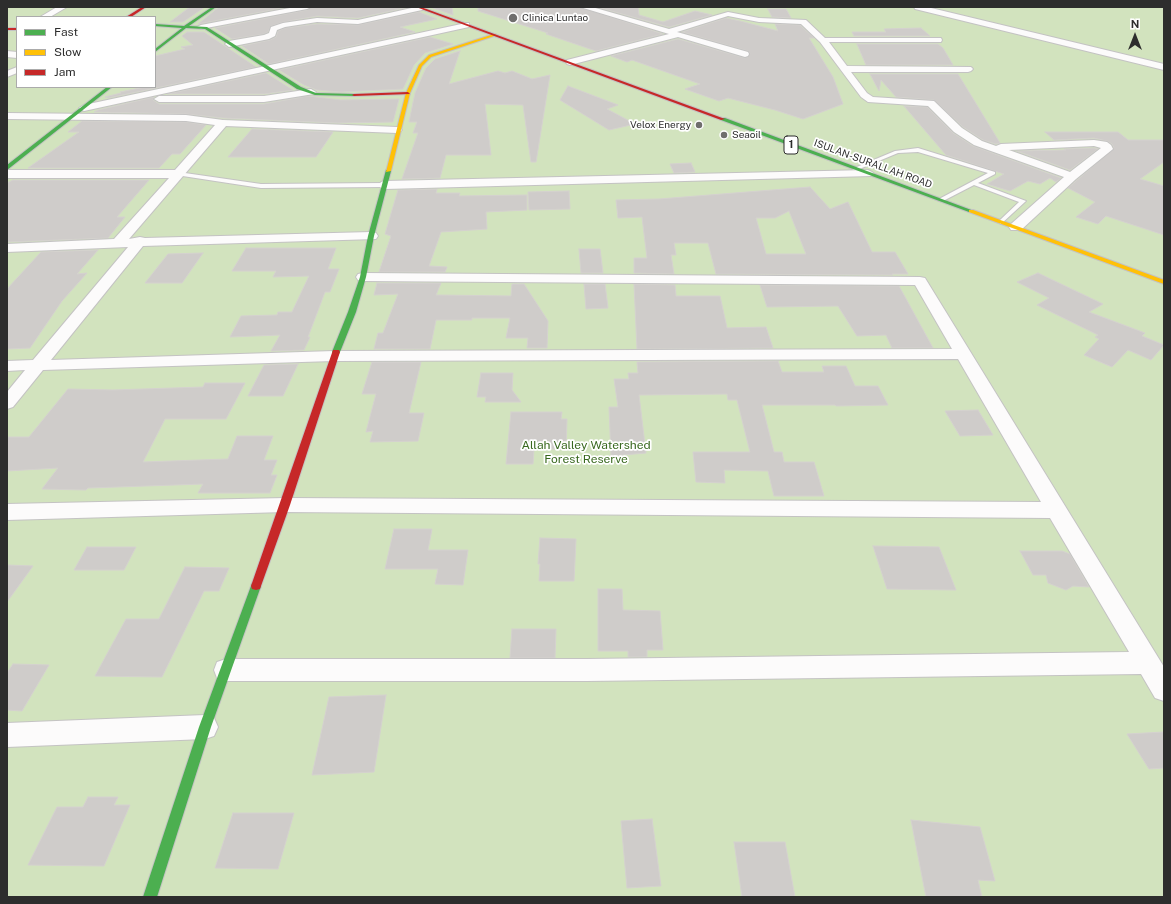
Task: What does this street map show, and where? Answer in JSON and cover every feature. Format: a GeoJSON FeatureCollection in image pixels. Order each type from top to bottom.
{"type":"FeatureCollection","features":[{"type":"Feature","properties":{"kind":"main road"},"geometry":{"type":"LineString","coordinates":[[130,16],[144,7]]}},
{"type":"Feature","properties":{"kind":"main road"},"geometry":{"type":"LineString","coordinates":[[156,50],[186,26],[214,7]]}},
{"type":"Feature","properties":{"kind":"main road","name":"ISULAN-SURALLAH ROAD"},"geometry":{"type":"LineString","coordinates":[[420,8],[1164,282]]}},
{"type":"Feature","properties":{"kind":"main road"},"geometry":{"type":"LineString","coordinates":[[156,25],[206,28],[266,68],[299,88],[311,92],[341,96],[408,93]]}},
{"type":"Feature","properties":{"kind":"main road"},"geometry":{"type":"LineString","coordinates":[[150,897],[205,727],[363,277],[371,236],[385,185],[397,130],[408,93],[420,66],[430,56],[495,35]]}},
{"type":"Feature","properties":{"kind":"main road"},"geometry":{"type":"LineString","coordinates":[[7,168],[109,88]]}},
{"type":"Feature","properties":{"kind":"street"},"geometry":{"type":"LineString","coordinates":[[46,16],[63,7]]}},
{"type":"Feature","properties":{"kind":"street"},"geometry":{"type":"LineString","coordinates":[[201,27],[307,7]]}},
{"type":"Feature","properties":{"kind":"street"},"geometry":{"type":"LineString","coordinates":[[584,7],[745,54]]}},
{"type":"Feature","properties":{"kind":"street"},"geometry":{"type":"LineString","coordinates":[[918,7],[1164,67]]}},
{"type":"Feature","properties":{"kind":"street"},"geometry":{"type":"LineString","coordinates":[[229,44],[266,37],[272,34],[274,29],[283,25],[317,20],[358,22],[420,8]]}},
{"type":"Feature","properties":{"kind":"street"},"geometry":{"type":"LineString","coordinates":[[570,62],[672,33],[731,14],[765,20],[802,21],[823,40],[864,95],[871,100],[931,104],[967,137],[989,147],[1072,176]]}},
{"type":"Feature","properties":{"kind":"street"},"geometry":{"type":"LineString","coordinates":[[84,108],[466,24]]}},
{"type":"Feature","properties":{"kind":"street"},"geometry":{"type":"LineString","coordinates":[[823,40],[938,40]]}},
{"type":"Feature","properties":{"kind":"street"},"geometry":{"type":"LineString","coordinates":[[844,69],[968,69]]}},
{"type":"Feature","properties":{"kind":"street"},"geometry":{"type":"LineString","coordinates":[[136,96],[172,100],[264,98],[311,92]]}},
{"type":"Feature","properties":{"kind":"street"},"geometry":{"type":"LineString","coordinates":[[7,116],[186,118],[223,123],[397,130]]}},
{"type":"Feature","properties":{"kind":"street"},"geometry":{"type":"LineString","coordinates":[[118,243],[223,123]]}},
{"type":"Feature","properties":{"kind":"street"},"geometry":{"type":"LineString","coordinates":[[989,147],[1094,144],[1103,144],[1107,147],[1107,149],[1072,176],[1016,227]]}},
{"type":"Feature","properties":{"kind":"street"},"geometry":{"type":"LineString","coordinates":[[7,174],[178,174]]}},
{"type":"Feature","properties":{"kind":"street"},"geometry":{"type":"LineString","coordinates":[[385,185],[868,174]]}},
{"type":"Feature","properties":{"kind":"street"},"geometry":{"type":"LineString","coordinates":[[7,248],[140,241],[371,236]]}},
{"type":"Feature","properties":{"kind":"street"},"geometry":{"type":"LineString","coordinates":[[7,403],[140,241]]}},
{"type":"Feature","properties":{"kind":"street"},"geometry":{"type":"LineString","coordinates":[[363,277],[920,281],[1164,690]]}},
{"type":"Feature","properties":{"kind":"street"},"geometry":{"type":"LineString","coordinates":[[7,366],[334,356],[964,354]]}},
{"type":"Feature","properties":{"kind":"street"},"geometry":{"type":"LineString","coordinates":[[7,512],[284,505],[1056,510]]}},
{"type":"Feature","properties":{"kind":"street"},"geometry":{"type":"LineString","coordinates":[[226,670],[587,670],[1148,663]]}},
{"type":"Feature","properties":{"kind":"street"},"geometry":{"type":"LineString","coordinates":[[7,735],[205,727]]}},
{"type":"Feature","properties":{"kind":"lane"},"geometry":{"type":"LineString","coordinates":[[855,169],[897,152],[918,150],[993,173],[941,200]]}},
{"type":"Feature","properties":{"kind":"lane"},"geometry":{"type":"LineString","coordinates":[[178,174],[261,186],[385,185]]}},
{"type":"Feature","properties":{"kind":"lane"},"geometry":{"type":"LineString","coordinates":[[973,184],[1023,201],[1001,222]]}},
{"type":"Feature","properties":{"kind":"green space","name":"Allah Valley Watershed Forest Reserve"},"geometry":{"type":"Polygon","coordinates":[[[7,7],[1164,7],[1164,897],[7,897],[7,7]]]}},
{"type":"Feature","properties":{"kind":"building"},"geometry":{"type":"Polygon","coordinates":[[[190,7],[205,7],[183,22],[170,22],[190,7]]]}},
{"type":"Feature","properties":{"kind":"building"},"geometry":{"type":"Polygon","coordinates":[[[219,7],[287,7],[198,24],[219,7]]]}},
{"type":"Feature","properties":{"kind":"building"},"geometry":{"type":"Polygon","coordinates":[[[312,7],[409,7],[358,18],[317,16],[283,22],[271,26],[268,32],[264,34],[232,39],[215,28],[307,10],[312,7]]]}},
{"type":"Feature","properties":{"kind":"building"},"geometry":{"type":"Polygon","coordinates":[[[430,7],[452,7],[453,15],[430,7]]]}},
{"type":"Feature","properties":{"kind":"building"},"geometry":{"type":"Polygon","coordinates":[[[478,7],[579,7],[663,34],[596,51],[546,34],[548,33],[478,11],[478,7]]]}},
{"type":"Feature","properties":{"kind":"building"},"geometry":{"type":"Polygon","coordinates":[[[597,7],[638,7],[639,15],[663,22],[695,11],[712,15],[669,27],[597,7]]]}},
{"type":"Feature","properties":{"kind":"building"},"geometry":{"type":"Polygon","coordinates":[[[768,9],[786,9],[791,18],[772,17],[768,9]]]}},
{"type":"Feature","properties":{"kind":"building"},"geometry":{"type":"Polygon","coordinates":[[[419,12],[437,19],[400,27],[415,32],[269,64],[242,46],[270,40],[276,37],[278,31],[285,28],[317,24],[358,25],[419,12]]]}},
{"type":"Feature","properties":{"kind":"building"},"geometry":{"type":"Polygon","coordinates":[[[726,18],[778,31],[775,24],[800,25],[814,38],[809,38],[833,77],[843,104],[803,119],[728,98],[719,101],[685,89],[700,84],[632,60],[627,62],[611,56],[678,39],[745,58],[748,57],[750,53],[748,51],[682,32],[726,18]]]}},
{"type":"Feature","properties":{"kind":"building"},"geometry":{"type":"Polygon","coordinates":[[[921,28],[930,36],[854,36],[852,32],[886,32],[884,29],[921,28]]]}},
{"type":"Feature","properties":{"kind":"building"},"geometry":{"type":"Polygon","coordinates":[[[187,32],[204,32],[256,67],[156,88],[156,56],[185,49],[181,47],[193,45],[182,36],[187,32]]]}},
{"type":"Feature","properties":{"kind":"building"},"geometry":{"type":"Polygon","coordinates":[[[430,37],[453,44],[425,53],[414,65],[403,89],[341,92],[317,90],[304,85],[279,70],[430,37]]]}},
{"type":"Feature","properties":{"kind":"building"},"geometry":{"type":"Polygon","coordinates":[[[857,44],[938,44],[943,48],[953,65],[866,65],[857,44]]]}},
{"type":"Feature","properties":{"kind":"building"},"geometry":{"type":"Polygon","coordinates":[[[460,51],[449,84],[498,71],[505,73],[512,71],[532,79],[550,75],[536,162],[531,162],[523,105],[485,104],[491,155],[446,155],[440,178],[402,179],[418,133],[413,133],[417,122],[409,122],[415,93],[426,68],[435,59],[460,51]]]}},
{"type":"Feature","properties":{"kind":"building"},"geometry":{"type":"Polygon","coordinates":[[[266,73],[293,90],[264,94],[167,94],[266,73]]]}},
{"type":"Feature","properties":{"kind":"building"},"geometry":{"type":"Polygon","coordinates":[[[870,74],[958,74],[1000,143],[996,144],[983,140],[963,127],[934,100],[896,97],[881,80],[879,91],[870,74]]]}},
{"type":"Feature","properties":{"kind":"building"},"geometry":{"type":"Polygon","coordinates":[[[568,86],[618,105],[607,109],[635,124],[609,130],[560,100],[568,86]]]}},
{"type":"Feature","properties":{"kind":"building"},"geometry":{"type":"Polygon","coordinates":[[[140,88],[156,88],[108,98],[105,97],[121,93],[120,92],[140,88]]]}},
{"type":"Feature","properties":{"kind":"building"},"geometry":{"type":"Polygon","coordinates":[[[308,96],[341,100],[399,99],[393,122],[338,123],[223,118],[186,114],[94,112],[154,97],[153,100],[159,104],[264,104],[308,96]]]}},
{"type":"Feature","properties":{"kind":"building"},"geometry":{"type":"Polygon","coordinates":[[[904,106],[927,107],[953,133],[973,146],[1061,178],[1056,182],[1050,178],[1040,184],[1028,181],[1010,191],[987,184],[1004,174],[946,155],[904,106]]]}},
{"type":"Feature","properties":{"kind":"building"},"geometry":{"type":"Polygon","coordinates":[[[82,121],[186,122],[206,125],[180,154],[172,154],[159,168],[28,168],[79,132],[68,132],[82,121]]]}},
{"type":"Feature","properties":{"kind":"building"},"geometry":{"type":"Polygon","coordinates":[[[252,129],[333,132],[316,157],[228,157],[252,129]]]}},
{"type":"Feature","properties":{"kind":"building"},"geometry":{"type":"Polygon","coordinates":[[[1045,132],[1118,132],[1128,140],[1164,140],[1164,162],[1140,179],[1164,186],[1164,235],[1106,216],[1098,224],[1076,217],[1095,202],[1068,188],[1114,148],[1112,144],[1107,141],[1094,138],[1054,140],[1045,132]]]}},
{"type":"Feature","properties":{"kind":"building"},"geometry":{"type":"Polygon","coordinates":[[[1064,149],[1098,149],[1070,170],[1017,151],[1066,150],[1064,149]]]}},
{"type":"Feature","properties":{"kind":"building"},"geometry":{"type":"Polygon","coordinates":[[[691,163],[695,172],[674,173],[670,164],[691,163]]]}},
{"type":"Feature","properties":{"kind":"building"},"geometry":{"type":"Polygon","coordinates":[[[13,180],[149,180],[117,217],[125,217],[108,238],[7,242],[7,183],[13,180]]]}},
{"type":"Feature","properties":{"kind":"building"},"geometry":{"type":"Polygon","coordinates":[[[810,187],[830,209],[848,202],[872,252],[895,252],[908,274],[716,274],[708,243],[674,243],[676,255],[671,255],[674,274],[634,273],[634,258],[647,258],[642,217],[618,218],[616,200],[659,199],[810,187]],[[789,211],[775,218],[756,218],[766,254],[806,254],[789,211]]]}},
{"type":"Feature","properties":{"kind":"building"},"geometry":{"type":"Polygon","coordinates":[[[437,189],[436,193],[460,193],[459,196],[527,195],[527,210],[486,212],[487,229],[441,232],[429,266],[447,267],[445,272],[379,272],[391,236],[385,234],[398,190],[437,189]]]}},
{"type":"Feature","properties":{"kind":"building"},"geometry":{"type":"Polygon","coordinates":[[[569,191],[570,209],[529,210],[528,192],[569,191]]]}},
{"type":"Feature","properties":{"kind":"building"},"geometry":{"type":"Polygon","coordinates":[[[246,248],[336,248],[328,269],[339,269],[330,292],[325,292],[308,337],[310,337],[304,350],[271,351],[280,335],[230,337],[241,316],[277,315],[278,312],[292,312],[309,276],[273,277],[276,271],[232,271],[246,248]]]}},
{"type":"Feature","properties":{"kind":"building"},"geometry":{"type":"Polygon","coordinates":[[[579,249],[600,249],[603,273],[581,273],[579,249]]]}},
{"type":"Feature","properties":{"kind":"building"},"geometry":{"type":"Polygon","coordinates":[[[98,250],[77,274],[87,273],[62,301],[30,348],[7,349],[7,289],[41,252],[98,250]]]}},
{"type":"Feature","properties":{"kind":"building"},"geometry":{"type":"Polygon","coordinates":[[[203,253],[182,283],[145,283],[168,254],[203,253]]]}},
{"type":"Feature","properties":{"kind":"building"},"geometry":{"type":"Polygon","coordinates":[[[1038,273],[1103,304],[1089,312],[1145,333],[1142,336],[1164,345],[1151,360],[1128,350],[1112,367],[1084,355],[1099,339],[1095,337],[1098,335],[1037,305],[1049,298],[1017,282],[1038,273]]]}},
{"type":"Feature","properties":{"kind":"building"},"geometry":{"type":"Polygon","coordinates":[[[377,283],[441,283],[436,295],[511,296],[512,284],[524,284],[548,321],[547,348],[527,348],[528,338],[506,338],[510,318],[472,318],[472,320],[436,320],[430,349],[374,349],[378,333],[383,333],[398,294],[374,295],[377,283]]]}},
{"type":"Feature","properties":{"kind":"building"},"geometry":{"type":"Polygon","coordinates":[[[584,284],[605,284],[608,308],[586,309],[584,284]]]}},
{"type":"Feature","properties":{"kind":"building"},"geometry":{"type":"Polygon","coordinates":[[[634,284],[675,285],[676,296],[720,296],[727,328],[766,327],[773,348],[637,349],[634,284]]]}},
{"type":"Feature","properties":{"kind":"building"},"geometry":{"type":"Polygon","coordinates":[[[760,285],[899,286],[933,348],[892,348],[886,335],[857,336],[838,306],[767,307],[760,285]]]}},
{"type":"Feature","properties":{"kind":"building"},"geometry":{"type":"Polygon","coordinates":[[[778,361],[782,372],[824,372],[822,366],[846,366],[855,386],[878,386],[888,405],[762,405],[774,452],[782,452],[784,462],[814,462],[824,496],[774,496],[768,471],[724,470],[725,483],[696,482],[693,452],[750,452],[737,400],[728,400],[727,394],[639,395],[646,453],[611,456],[609,407],[618,407],[614,379],[629,379],[628,373],[638,373],[637,362],[778,361]]]}},
{"type":"Feature","properties":{"kind":"building"},"geometry":{"type":"Polygon","coordinates":[[[372,362],[421,362],[409,413],[424,413],[418,441],[370,442],[373,431],[366,432],[376,394],[362,394],[372,362]]]}},
{"type":"Feature","properties":{"kind":"building"},"geometry":{"type":"Polygon","coordinates":[[[298,364],[283,396],[248,396],[264,365],[298,364]]]}},
{"type":"Feature","properties":{"kind":"building"},"geometry":{"type":"Polygon","coordinates":[[[481,373],[513,373],[512,390],[521,402],[485,402],[486,397],[477,397],[481,373]]]}},
{"type":"Feature","properties":{"kind":"building"},"geometry":{"type":"Polygon","coordinates":[[[205,383],[245,383],[226,419],[165,419],[143,462],[228,459],[237,436],[273,436],[264,460],[277,460],[271,475],[277,475],[270,493],[198,493],[203,484],[88,488],[86,490],[42,489],[58,468],[7,471],[7,437],[29,437],[68,389],[113,390],[203,387],[205,383]]]}},
{"type":"Feature","properties":{"kind":"building"},"geometry":{"type":"Polygon","coordinates":[[[978,410],[993,435],[960,436],[945,411],[978,410]]]}},
{"type":"Feature","properties":{"kind":"building"},"geometry":{"type":"Polygon","coordinates":[[[511,412],[562,412],[561,419],[567,419],[566,449],[534,449],[533,464],[506,464],[511,412]]]}},
{"type":"Feature","properties":{"kind":"building"},"geometry":{"type":"Polygon","coordinates":[[[394,529],[432,529],[428,550],[468,550],[463,585],[435,584],[438,569],[385,569],[394,529]]]}},
{"type":"Feature","properties":{"kind":"building"},"geometry":{"type":"Polygon","coordinates":[[[540,538],[576,539],[574,581],[539,581],[540,564],[538,564],[540,538]]]}},
{"type":"Feature","properties":{"kind":"building"},"geometry":{"type":"Polygon","coordinates":[[[873,546],[939,547],[956,590],[887,589],[873,546]]]}},
{"type":"Feature","properties":{"kind":"building"},"geometry":{"type":"Polygon","coordinates":[[[87,547],[136,547],[124,570],[74,570],[87,547]]]}},
{"type":"Feature","properties":{"kind":"building"},"geometry":{"type":"Polygon","coordinates":[[[1020,551],[1062,551],[1070,554],[1089,587],[1073,586],[1066,590],[1048,583],[1046,575],[1033,575],[1020,551]]]}},
{"type":"Feature","properties":{"kind":"building"},"geometry":{"type":"Polygon","coordinates":[[[7,565],[33,566],[7,602],[7,565]]]}},
{"type":"Feature","properties":{"kind":"building"},"geometry":{"type":"Polygon","coordinates":[[[185,567],[229,568],[219,591],[204,591],[162,677],[95,676],[126,619],[159,619],[185,567]]]}},
{"type":"Feature","properties":{"kind":"building"},"geometry":{"type":"Polygon","coordinates":[[[598,589],[622,589],[623,610],[660,611],[663,650],[647,650],[647,657],[628,657],[628,651],[598,651],[598,589]]]}},
{"type":"Feature","properties":{"kind":"building"},"geometry":{"type":"Polygon","coordinates":[[[512,629],[556,629],[555,658],[510,658],[512,629]]]}},
{"type":"Feature","properties":{"kind":"building"},"geometry":{"type":"Polygon","coordinates":[[[13,664],[49,665],[22,711],[7,710],[7,673],[13,664]]]}},
{"type":"Feature","properties":{"kind":"building"},"geometry":{"type":"Polygon","coordinates":[[[386,695],[374,772],[312,775],[329,697],[386,695]]]}},
{"type":"Feature","properties":{"kind":"building"},"geometry":{"type":"Polygon","coordinates":[[[1164,732],[1164,768],[1149,769],[1127,734],[1164,732]]]}},
{"type":"Feature","properties":{"kind":"building"},"geometry":{"type":"Polygon","coordinates":[[[88,797],[118,797],[114,805],[130,805],[104,866],[28,865],[57,807],[83,807],[88,797]]]}},
{"type":"Feature","properties":{"kind":"building"},"geometry":{"type":"Polygon","coordinates":[[[233,813],[294,813],[278,869],[215,868],[233,813]]]}},
{"type":"Feature","properties":{"kind":"building"},"geometry":{"type":"Polygon","coordinates":[[[652,819],[661,886],[627,888],[621,821],[652,819]]]}},
{"type":"Feature","properties":{"kind":"building"},"geometry":{"type":"Polygon","coordinates":[[[911,820],[980,827],[995,881],[978,880],[982,897],[926,897],[911,820]]]}},
{"type":"Feature","properties":{"kind":"building"},"geometry":{"type":"Polygon","coordinates":[[[734,842],[785,842],[795,897],[742,897],[734,842]]]}},
{"type":"Feature","properties":{"kind":"traffic: fast"},"geometry":{"type":"LineString","coordinates":[[156,50],[186,26],[214,7]]}},
{"type":"Feature","properties":{"kind":"traffic: fast"},"geometry":{"type":"LineString","coordinates":[[156,25],[206,28],[299,88],[315,94],[354,95]]}},
{"type":"Feature","properties":{"kind":"traffic: fast"},"geometry":{"type":"LineString","coordinates":[[7,168],[109,88]]}},
{"type":"Feature","properties":{"kind":"traffic: fast"},"geometry":{"type":"LineString","coordinates":[[723,119],[971,211]]}},
{"type":"Feature","properties":{"kind":"traffic: fast"},"geometry":{"type":"LineString","coordinates":[[336,352],[352,312],[363,277],[371,236],[388,171]]}},
{"type":"Feature","properties":{"kind":"traffic: fast"},"geometry":{"type":"LineString","coordinates":[[150,897],[205,727],[256,586]]}},
{"type":"Feature","properties":{"kind":"traffic: slow"},"geometry":{"type":"LineString","coordinates":[[388,171],[408,93],[420,66],[430,56],[495,35]]}},
{"type":"Feature","properties":{"kind":"traffic: slow"},"geometry":{"type":"LineString","coordinates":[[971,211],[1164,282]]}},
{"type":"Feature","properties":{"kind":"traffic: jam"},"geometry":{"type":"LineString","coordinates":[[130,16],[144,7]]}},
{"type":"Feature","properties":{"kind":"traffic: jam"},"geometry":{"type":"LineString","coordinates":[[418,7],[723,119]]}},
{"type":"Feature","properties":{"kind":"traffic: jam"},"geometry":{"type":"LineString","coordinates":[[7,29],[16,29]]}},
{"type":"Feature","properties":{"kind":"traffic: jam"},"geometry":{"type":"LineString","coordinates":[[354,95],[408,93]]}},
{"type":"Feature","properties":{"kind":"traffic: jam"},"geometry":{"type":"LineString","coordinates":[[256,586],[285,505],[336,352]]}},
{"type":"Feature","properties":{"kind":"place","name":"Clinica Luntao"},"geometry":{"type":"Point","coordinates":[513,18]}},
{"type":"Feature","properties":{"kind":"place","name":"Velox Energy"},"geometry":{"type":"Point","coordinates":[699,125]}},
{"type":"Feature","properties":{"kind":"place","name":"Seaoil"},"geometry":{"type":"Point","coordinates":[724,135]}}]}
